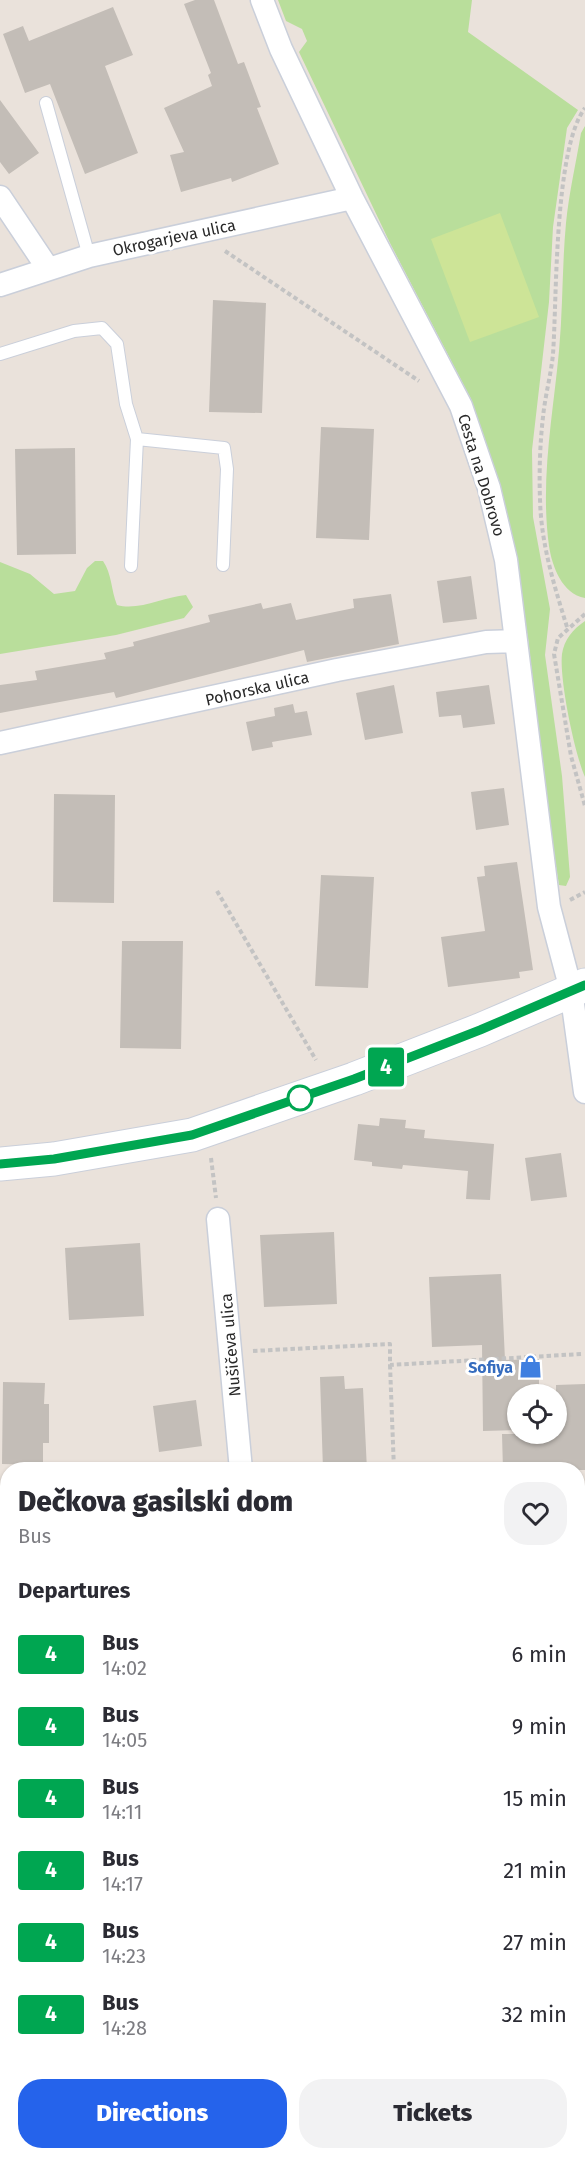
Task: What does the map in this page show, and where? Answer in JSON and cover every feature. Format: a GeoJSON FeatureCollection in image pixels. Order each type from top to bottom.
{"type":"FeatureCollection","features":[{"type":"Feature","properties":{"kind":"street","name":"Cesta na Dobrovo"},"geometry":{"type":"LineString","coordinates":[[262,0],[281,49],[351,198],[461,406],[489,488],[504,549],[549,906],[578,988],[585,1092]]}},
{"type":"Feature","properties":{"kind":"street"},"geometry":{"type":"LineString","coordinates":[[0,197],[47,267]]}},
{"type":"Feature","properties":{"kind":"street","name":"Okrogarjeva ulica"},"geometry":{"type":"LineString","coordinates":[[0,285],[47,267],[88,256],[351,198]]}},
{"type":"Feature","properties":{"kind":"street","name":"Pohorska ulica"},"geometry":{"type":"LineString","coordinates":[[0,743],[337,669],[486,642],[516,641]]}},
{"type":"Feature","properties":{"kind":"street"},"geometry":{"type":"LineString","coordinates":[[0,1164],[54,1159],[192,1135],[354,1079],[480,1030],[578,988]]}},
{"type":"Feature","properties":{"kind":"street","name":"Nušičeva ulica"},"geometry":{"type":"LineString","coordinates":[[219,1219],[240,1462]]}},
{"type":"Feature","properties":{"kind":"lane"},"geometry":{"type":"LineString","coordinates":[[46,103],[88,256]]}},
{"type":"Feature","properties":{"kind":"lane"},"geometry":{"type":"LineString","coordinates":[[0,354],[74,331],[102,328],[117,344],[126,404],[137,439],[131,566]]}},
{"type":"Feature","properties":{"kind":"lane"},"geometry":{"type":"LineString","coordinates":[[137,439],[224,448],[227,470],[223,565]]}},
{"type":"Feature","properties":{"kind":"path"},"geometry":{"type":"LineString","coordinates":[[567,627],[543,544],[540,499],[542,428],[553,356],[559,227],[573,129],[585,108]]}},
{"type":"Feature","properties":{"kind":"path"},"geometry":{"type":"LineString","coordinates":[[225,252],[421,382]]}},
{"type":"Feature","properties":{"kind":"path"},"geometry":{"type":"LineString","coordinates":[[585,614],[567,627],[558,638],[554,654],[571,756],[585,806]]}},
{"type":"Feature","properties":{"kind":"path"},"geometry":{"type":"LineString","coordinates":[[217,891],[316,1060]]}},
{"type":"Feature","properties":{"kind":"path"},"geometry":{"type":"LineString","coordinates":[[208,1130],[219,1219]]}},
{"type":"Feature","properties":{"kind":"path"},"geometry":{"type":"LineString","coordinates":[[230,1353],[390,1344],[394,1462]]}},
{"type":"Feature","properties":{"kind":"path"},"geometry":{"type":"LineString","coordinates":[[390,1365],[451,1359],[581,1354]]}},
{"type":"Feature","properties":{"kind":"green space"},"geometry":{"type":"Polygon","coordinates":[[[278,0],[472,0],[468,32],[578,110],[567,128],[553,227],[549,302],[532,450],[533,517],[550,609],[545,655],[562,776],[570,877],[566,886],[559,885],[549,822],[528,638],[500,484],[471,399],[390,243],[299,52],[307,41],[302,29],[286,21],[278,0]]]}},
{"type":"Feature","properties":{"kind":"green space"},"geometry":{"type":"Polygon","coordinates":[[[585,126],[585,598],[570,591],[556,570],[549,546],[546,497],[548,448],[560,335],[566,223],[581,133],[585,126]]]}},
{"type":"Feature","properties":{"kind":"green space"},"geometry":{"type":"Polygon","coordinates":[[[500,213],[539,317],[470,342],[431,239],[500,213]]]}},
{"type":"Feature","properties":{"kind":"green space"},"geometry":{"type":"Polygon","coordinates":[[[95,561],[103,561],[106,566],[117,605],[143,605],[186,595],[193,607],[184,618],[116,635],[0,654],[0,562],[30,574],[54,594],[75,591],[87,568],[95,561]]]}},
{"type":"Feature","properties":{"kind":"green space"},"geometry":{"type":"Polygon","coordinates":[[[585,621],[585,777],[569,717],[563,681],[562,654],[573,631],[585,621]]]}},
{"type":"Feature","properties":{"kind":"building"},"geometry":{"type":"Polygon","coordinates":[[[195,0],[214,0],[238,64],[244,62],[261,107],[257,108],[279,164],[232,182],[231,178],[181,192],[170,155],[184,152],[164,108],[212,86],[208,75],[211,73],[184,4],[195,0]]]}},
{"type":"Feature","properties":{"kind":"building"},"geometry":{"type":"Polygon","coordinates":[[[113,7],[133,55],[105,66],[138,153],[85,174],[50,84],[25,93],[3,34],[23,26],[29,41],[113,7]]]}},
{"type":"Feature","properties":{"kind":"building"},"geometry":{"type":"Polygon","coordinates":[[[0,100],[39,153],[9,174],[0,162],[0,100]]]}},
{"type":"Feature","properties":{"kind":"building"},"geometry":{"type":"Polygon","coordinates":[[[213,300],[266,303],[262,413],[209,412],[213,300]]]}},
{"type":"Feature","properties":{"kind":"building"},"geometry":{"type":"Polygon","coordinates":[[[321,427],[374,429],[369,540],[316,538],[321,427]]]}},
{"type":"Feature","properties":{"kind":"building"},"geometry":{"type":"Polygon","coordinates":[[[75,448],[76,554],[17,555],[15,449],[75,448]]]}},
{"type":"Feature","properties":{"kind":"building"},"geometry":{"type":"Polygon","coordinates":[[[471,576],[477,619],[443,623],[437,581],[471,576]]]}},
{"type":"Feature","properties":{"kind":"building"},"geometry":{"type":"Polygon","coordinates":[[[391,594],[399,644],[307,662],[304,650],[116,698],[114,692],[0,713],[0,685],[37,680],[35,671],[106,659],[104,653],[134,646],[133,642],[210,622],[208,615],[261,603],[263,609],[291,603],[296,620],[354,608],[353,599],[391,594]]]}},
{"type":"Feature","properties":{"kind":"building"},"geometry":{"type":"Polygon","coordinates":[[[394,685],[403,733],[365,740],[356,693],[394,685]]]}},
{"type":"Feature","properties":{"kind":"building"},"geometry":{"type":"Polygon","coordinates":[[[489,685],[495,724],[463,728],[461,715],[439,717],[436,692],[489,685]]]}},
{"type":"Feature","properties":{"kind":"building"},"geometry":{"type":"Polygon","coordinates":[[[293,704],[295,713],[307,711],[312,735],[272,742],[273,747],[252,751],[246,722],[275,716],[274,708],[293,704]]]}},
{"type":"Feature","properties":{"kind":"building"},"geometry":{"type":"Polygon","coordinates":[[[504,788],[509,825],[476,830],[471,792],[504,788]]]}},
{"type":"Feature","properties":{"kind":"building"},"geometry":{"type":"Polygon","coordinates":[[[54,794],[115,795],[114,903],[53,902],[54,794]]]}},
{"type":"Feature","properties":{"kind":"building"},"geometry":{"type":"Polygon","coordinates":[[[517,862],[533,970],[519,972],[520,978],[448,987],[441,937],[485,931],[477,877],[485,876],[484,866],[517,862]]]}},
{"type":"Feature","properties":{"kind":"building"},"geometry":{"type":"Polygon","coordinates":[[[321,875],[374,877],[368,988],[315,986],[321,875]]]}},
{"type":"Feature","properties":{"kind":"building"},"geometry":{"type":"Polygon","coordinates":[[[122,941],[183,941],[181,1049],[120,1048],[122,941]]]}},
{"type":"Feature","properties":{"kind":"building"},"geometry":{"type":"Polygon","coordinates":[[[380,1118],[406,1120],[405,1128],[425,1130],[424,1138],[494,1144],[490,1200],[466,1199],[468,1171],[403,1165],[402,1169],[372,1166],[372,1162],[354,1160],[358,1124],[379,1126],[380,1118]]]}},
{"type":"Feature","properties":{"kind":"building"},"geometry":{"type":"Polygon","coordinates":[[[561,1153],[567,1197],[531,1201],[525,1158],[561,1153]]]}},
{"type":"Feature","properties":{"kind":"building"},"geometry":{"type":"Polygon","coordinates":[[[334,1232],[337,1304],[264,1307],[260,1235],[334,1232]]]}},
{"type":"Feature","properties":{"kind":"building"},"geometry":{"type":"Polygon","coordinates":[[[140,1243],[144,1316],[69,1320],[65,1248],[140,1243]]]}},
{"type":"Feature","properties":{"kind":"building"},"geometry":{"type":"Polygon","coordinates":[[[501,1274],[505,1360],[539,1359],[539,1384],[507,1384],[507,1430],[483,1431],[482,1345],[432,1347],[429,1277],[501,1274]]]}},
{"type":"Feature","properties":{"kind":"building"},"geometry":{"type":"Polygon","coordinates":[[[344,1376],[345,1389],[363,1388],[367,1462],[323,1462],[320,1377],[344,1376]]]}},
{"type":"Feature","properties":{"kind":"building"},"geometry":{"type":"Polygon","coordinates":[[[3,1382],[45,1383],[44,1404],[49,1404],[49,1443],[43,1443],[43,1462],[2,1462],[3,1382]]]}},
{"type":"Feature","properties":{"kind":"building"},"geometry":{"type":"Polygon","coordinates":[[[585,1384],[585,1462],[503,1462],[502,1434],[507,1434],[507,1444],[567,1444],[567,1385],[585,1384]]]}},
{"type":"Feature","properties":{"kind":"building"},"geometry":{"type":"Polygon","coordinates":[[[196,1400],[202,1446],[159,1452],[153,1406],[196,1400]]]}},
{"type":"Feature","properties":{"kind":"bus line","name":"4"},"geometry":{"type":"LineString","coordinates":[[0,1164],[54,1159],[192,1135],[354,1079],[480,1030],[585,985]]}},
{"type":"Feature","properties":{"kind":"place","name":"Sofiya"},"geometry":{"type":"Point","coordinates":[531,1367]}}]}
